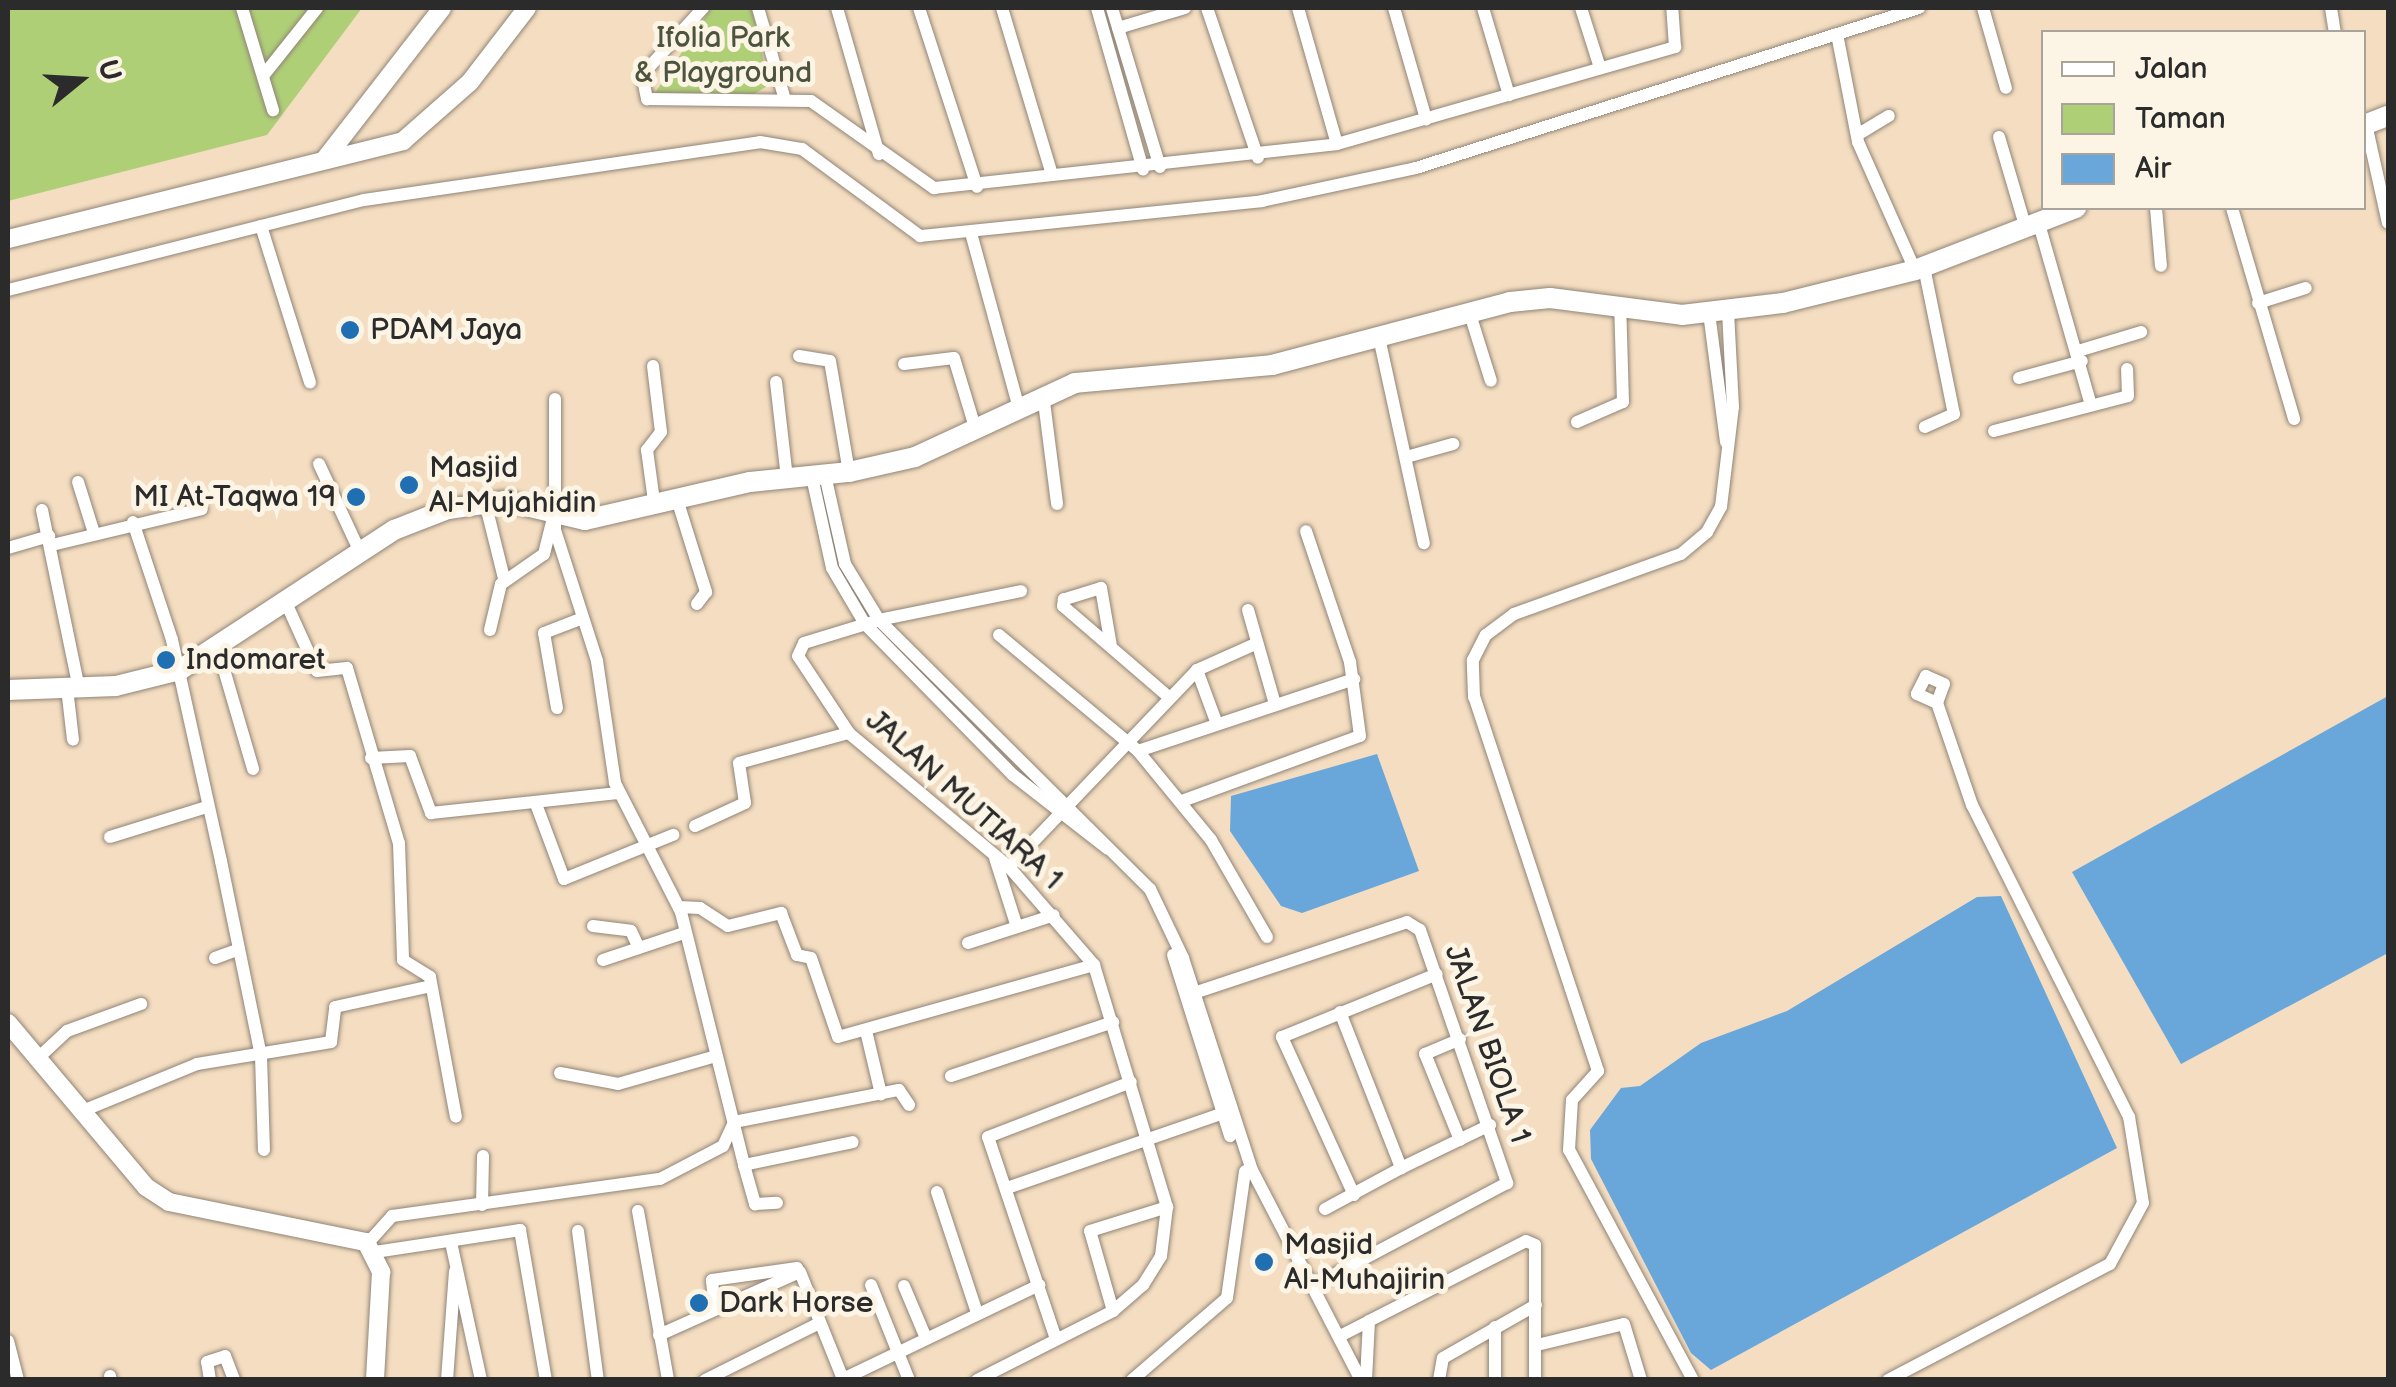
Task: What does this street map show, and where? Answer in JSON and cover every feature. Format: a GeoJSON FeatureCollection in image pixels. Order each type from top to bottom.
{"type":"FeatureCollection","features":[{"type":"Feature","properties":{"kind":"main road"},"geometry":{"type":"LineString","coordinates":[[8,690],[74,688],[180,670],[218,650],[406,524],[484,502],[554,519],[676,496],[849,472],[915,457],[1043,394],[1380,342],[1470,311],[1550,298],[1719,312],[1919,269],[2071,210]]}},
{"type":"Feature","properties":{"kind":"street"},"geometry":{"type":"LineString","coordinates":[[242,8],[274,110]]}},
{"type":"Feature","properties":{"kind":"street"},"geometry":{"type":"LineString","coordinates":[[298,8],[303,25]]}},
{"type":"Feature","properties":{"kind":"street"},"geometry":{"type":"LineString","coordinates":[[263,76],[317,8]]}},
{"type":"Feature","properties":{"kind":"street"},"geometry":{"type":"LineString","coordinates":[[325,160],[442,8]]}},
{"type":"Feature","properties":{"kind":"street"},"geometry":{"type":"LineString","coordinates":[[8,239],[325,160],[418,131],[527,8]]}},
{"type":"Feature","properties":{"kind":"street"},"geometry":{"type":"LineString","coordinates":[[704,8],[642,75],[647,99],[785,100],[826,108],[879,155],[925,185],[977,187],[1052,175],[1258,158],[1337,144],[1679,42],[1672,8]]}},
{"type":"Feature","properties":{"kind":"street"},"geometry":{"type":"LineString","coordinates":[[758,8],[785,100]]}},
{"type":"Feature","properties":{"kind":"street"},"geometry":{"type":"LineString","coordinates":[[837,8],[879,155]]}},
{"type":"Feature","properties":{"kind":"street"},"geometry":{"type":"LineString","coordinates":[[919,8],[977,187]]}},
{"type":"Feature","properties":{"kind":"street"},"geometry":{"type":"LineString","coordinates":[[1002,8],[1052,175]]}},
{"type":"Feature","properties":{"kind":"street"},"geometry":{"type":"LineString","coordinates":[[1097,8],[1143,170]]}},
{"type":"Feature","properties":{"kind":"street"},"geometry":{"type":"LineString","coordinates":[[1112,8],[1160,166]]}},
{"type":"Feature","properties":{"kind":"street"},"geometry":{"type":"LineString","coordinates":[[1118,28],[1184,8]]}},
{"type":"Feature","properties":{"kind":"street"},"geometry":{"type":"LineString","coordinates":[[1207,8],[1258,158]]}},
{"type":"Feature","properties":{"kind":"street"},"geometry":{"type":"LineString","coordinates":[[1298,8],[1337,144]]}},
{"type":"Feature","properties":{"kind":"street"},"geometry":{"type":"LineString","coordinates":[[1394,8],[1426,119]]}},
{"type":"Feature","properties":{"kind":"street"},"geometry":{"type":"LineString","coordinates":[[1483,8],[1509,94]]}},
{"type":"Feature","properties":{"kind":"street"},"geometry":{"type":"LineString","coordinates":[[1580,8],[1600,68]]}},
{"type":"Feature","properties":{"kind":"street"},"geometry":{"type":"LineString","coordinates":[[8,290],[261,226],[595,160],[760,142],[802,149],[834,168],[908,234],[972,233],[1321,191],[1919,8]]}},
{"type":"Feature","properties":{"kind":"street"},"geometry":{"type":"LineString","coordinates":[[1983,8],[2006,88]]}},
{"type":"Feature","properties":{"kind":"street"},"geometry":{"type":"LineString","coordinates":[[1837,34],[1857,135],[1919,269],[1954,414],[1925,428]]}},
{"type":"Feature","properties":{"kind":"street"},"geometry":{"type":"LineString","coordinates":[[1857,135],[1889,116]]}},
{"type":"Feature","properties":{"kind":"street"},"geometry":{"type":"LineString","coordinates":[[2366,128],[2388,224]]}},
{"type":"Feature","properties":{"kind":"street"},"geometry":{"type":"LineString","coordinates":[[1999,138],[2080,356],[2091,406]]}},
{"type":"Feature","properties":{"kind":"street"},"geometry":{"type":"LineString","coordinates":[[2156,210],[2161,266]]}},
{"type":"Feature","properties":{"kind":"street"},"geometry":{"type":"LineString","coordinates":[[2233,210],[2294,419]]}},
{"type":"Feature","properties":{"kind":"street"},"geometry":{"type":"LineString","coordinates":[[261,226],[310,382]]}},
{"type":"Feature","properties":{"kind":"street"},"geometry":{"type":"LineString","coordinates":[[972,233],[1018,406]]}},
{"type":"Feature","properties":{"kind":"street"},"geometry":{"type":"LineString","coordinates":[[2258,303],[2306,288]]}},
{"type":"Feature","properties":{"kind":"street"},"geometry":{"type":"LineString","coordinates":[[1577,422],[1622,402],[1620,303]]}},
{"type":"Feature","properties":{"kind":"street"},"geometry":{"type":"LineString","coordinates":[[1470,311],[1491,381]]}},
{"type":"Feature","properties":{"kind":"street"},"geometry":{"type":"LineString","coordinates":[[1694,1380],[1569,1150],[1572,1100],[1598,1072],[1474,697],[1473,660],[1486,635],[1514,614],[1681,554],[1707,532],[1721,507],[1732,388],[1719,312]]}},
{"type":"Feature","properties":{"kind":"street"},"geometry":{"type":"LineString","coordinates":[[1719,312],[1715,389],[1728,450]]}},
{"type":"Feature","properties":{"kind":"street"},"geometry":{"type":"LineString","coordinates":[[2018,378],[2141,332]]}},
{"type":"Feature","properties":{"kind":"street"},"geometry":{"type":"LineString","coordinates":[[1380,342],[1410,456],[1424,543]]}},
{"type":"Feature","properties":{"kind":"street"},"geometry":{"type":"LineString","coordinates":[[800,356],[830,362],[849,472]]}},
{"type":"Feature","properties":{"kind":"street"},"geometry":{"type":"LineString","coordinates":[[904,364],[954,358],[975,427]]}},
{"type":"Feature","properties":{"kind":"street"},"geometry":{"type":"LineString","coordinates":[[653,366],[661,432],[647,450],[654,501]]}},
{"type":"Feature","properties":{"kind":"street"},"geometry":{"type":"LineString","coordinates":[[1994,431],[2128,396],[2128,369]]}},
{"type":"Feature","properties":{"kind":"street"},"geometry":{"type":"LineString","coordinates":[[776,382],[787,479]]}},
{"type":"Feature","properties":{"kind":"street"},"geometry":{"type":"LineString","coordinates":[[1715,389],[1732,388]]}},
{"type":"Feature","properties":{"kind":"street"},"geometry":{"type":"LineString","coordinates":[[1043,394],[1057,504]]}},
{"type":"Feature","properties":{"kind":"street"},"geometry":{"type":"LineString","coordinates":[[504,578],[544,554],[554,519],[555,399]]}},
{"type":"Feature","properties":{"kind":"street"},"geometry":{"type":"LineString","coordinates":[[1410,456],[1453,444]]}},
{"type":"Feature","properties":{"kind":"street"},"geometry":{"type":"LineString","coordinates":[[319,464],[361,554]]}},
{"type":"Feature","properties":{"kind":"street"},"geometry":{"type":"LineString","coordinates":[[818,476],[838,566],[864,624],[922,691],[1137,883],[1191,994],[1220,1114],[1364,1380]]}},
{"type":"Feature","properties":{"kind":"street"},"geometry":{"type":"LineString","coordinates":[[78,482],[94,533]]}},
{"type":"Feature","properties":{"kind":"street"},"geometry":{"type":"LineString","coordinates":[[676,496],[706,592],[697,604]]}},
{"type":"Feature","properties":{"kind":"street"},"geometry":{"type":"LineString","coordinates":[[484,502],[504,578],[490,630]]}},
{"type":"Feature","properties":{"kind":"street"},"geometry":{"type":"LineString","coordinates":[[8,548],[202,509]]}},
{"type":"Feature","properties":{"kind":"street"},"geometry":{"type":"LineString","coordinates":[[42,510],[74,688],[73,740]]}},
{"type":"Feature","properties":{"kind":"street"},"geometry":{"type":"LineString","coordinates":[[554,519],[602,685],[618,793],[642,846],[679,907],[755,1204],[777,1202]]}},
{"type":"Feature","properties":{"kind":"street"},"geometry":{"type":"LineString","coordinates":[[134,522],[180,670],[261,1056],[264,1150]]}},
{"type":"Feature","properties":{"kind":"street"},"geometry":{"type":"LineString","coordinates":[[1182,801],[1356,741],[1354,679],[1306,531]]}},
{"type":"Feature","properties":{"kind":"street"},"geometry":{"type":"LineString","coordinates":[[838,566],[879,620],[1072,802],[1150,889],[1191,994],[1248,1170],[1227,1298],[1132,1380]]}},
{"type":"Feature","properties":{"kind":"street"},"geometry":{"type":"LineString","coordinates":[[1111,646],[1101,588],[1063,606],[1170,698]]}},
{"type":"Feature","properties":{"kind":"street","name":"JALAN MUTIARA 1"},"geometry":{"type":"LineString","coordinates":[[978,1380],[1113,1312],[1154,1273],[1168,1207],[1094,965],[1009,867],[849,733],[803,674],[798,650],[864,624],[1021,590]]}},
{"type":"Feature","properties":{"kind":"street"},"geometry":{"type":"LineString","coordinates":[[287,605],[317,670],[347,668],[399,843],[402,960],[427,972],[432,986],[456,1117]]}},
{"type":"Feature","properties":{"kind":"street"},"geometry":{"type":"LineString","coordinates":[[1248,610],[1274,704]]}},
{"type":"Feature","properties":{"kind":"street"},"geometry":{"type":"LineString","coordinates":[[556,708],[544,632],[581,619]]}},
{"type":"Feature","properties":{"kind":"street"},"geometry":{"type":"LineString","coordinates":[[999,635],[1134,747],[1182,801],[1267,937]]}},
{"type":"Feature","properties":{"kind":"street"},"geometry":{"type":"LineString","coordinates":[[1009,867],[1060,812],[1134,747],[1170,698],[1197,670],[1255,644]]}},
{"type":"Feature","properties":{"kind":"street"},"geometry":{"type":"LineString","coordinates":[[218,650],[253,768]]}},
{"type":"Feature","properties":{"kind":"street"},"geometry":{"type":"LineString","coordinates":[[1197,670],[1217,724]]}},
{"type":"Feature","properties":{"kind":"street"},"geometry":{"type":"LineString","coordinates":[[1134,747],[1354,679]]}},
{"type":"Feature","properties":{"kind":"street"},"geometry":{"type":"LineString","coordinates":[[1888,1380],[2110,1264],[2143,1203],[2129,1117],[1972,805],[1937,703]]}},
{"type":"Feature","properties":{"kind":"street"},"geometry":{"type":"LineString","coordinates":[[695,826],[745,802],[739,763],[849,733]]}},
{"type":"Feature","properties":{"kind":"street"},"geometry":{"type":"LineString","coordinates":[[371,758],[410,756],[431,812],[618,793]]}},
{"type":"Feature","properties":{"kind":"street"},"geometry":{"type":"LineString","coordinates":[[536,804],[564,878],[673,835]]}},
{"type":"Feature","properties":{"kind":"street"},"geometry":{"type":"LineString","coordinates":[[110,838],[207,807]]}},
{"type":"Feature","properties":{"kind":"street"},"geometry":{"type":"LineString","coordinates":[[995,857],[1017,927]]}},
{"type":"Feature","properties":{"kind":"street"},"geometry":{"type":"LineString","coordinates":[[679,907],[700,908],[728,926],[782,913],[797,955],[812,960],[836,1035],[867,1035],[1094,965]]}},
{"type":"Feature","properties":{"kind":"street"},"geometry":{"type":"LineString","coordinates":[[968,944],[1054,916]]}},
{"type":"Feature","properties":{"kind":"street","name":"JALAN BIOLA 1"},"geometry":{"type":"LineString","coordinates":[[1191,994],[1415,922],[1438,974],[1508,1183],[1314,1286]]}},
{"type":"Feature","properties":{"kind":"street"},"geometry":{"type":"LineString","coordinates":[[593,926],[631,931],[638,946]]}},
{"type":"Feature","properties":{"kind":"street"},"geometry":{"type":"LineString","coordinates":[[603,960],[684,933]]}},
{"type":"Feature","properties":{"kind":"street"},"geometry":{"type":"LineString","coordinates":[[215,958],[237,950]]}},
{"type":"Feature","properties":{"kind":"street"},"geometry":{"type":"LineString","coordinates":[[1354,1195],[1282,1037],[1438,974]]}},
{"type":"Feature","properties":{"kind":"street"},"geometry":{"type":"LineString","coordinates":[[80,1112],[182,1068],[334,1041],[335,1006],[432,986]]}},
{"type":"Feature","properties":{"kind":"street"},"geometry":{"type":"LineString","coordinates":[[37,1059],[66,1031],[141,1004]]}},
{"type":"Feature","properties":{"kind":"street"},"geometry":{"type":"LineString","coordinates":[[1340,1012],[1401,1168]]}},
{"type":"Feature","properties":{"kind":"street"},"geometry":{"type":"LineString","coordinates":[[950,1076],[1113,1022]]}},
{"type":"Feature","properties":{"kind":"street"},"geometry":{"type":"LineString","coordinates":[[8,1023],[80,1112],[169,1202],[302,1222],[376,1248],[452,1247],[520,1230],[546,1380]]}},
{"type":"Feature","properties":{"kind":"street"},"geometry":{"type":"LineString","coordinates":[[867,1035],[880,1094]]}},
{"type":"Feature","properties":{"kind":"street"},"geometry":{"type":"LineString","coordinates":[[1460,1039],[1425,1054],[1460,1140]]}},
{"type":"Feature","properties":{"kind":"street"},"geometry":{"type":"LineString","coordinates":[[560,1073],[618,1084],[716,1056]]}},
{"type":"Feature","properties":{"kind":"street"},"geometry":{"type":"LineString","coordinates":[[1056,1338],[989,1134],[1131,1082]]}},
{"type":"Feature","properties":{"kind":"street"},"geometry":{"type":"LineString","coordinates":[[734,1122],[903,1091],[908,1105]]}},
{"type":"Feature","properties":{"kind":"street"},"geometry":{"type":"LineString","coordinates":[[1008,1188],[1220,1114]]}},
{"type":"Feature","properties":{"kind":"street"},"geometry":{"type":"LineString","coordinates":[[376,1380],[381,1272],[376,1248],[392,1216],[660,1178],[722,1146],[734,1122]]}},
{"type":"Feature","properties":{"kind":"street"},"geometry":{"type":"LineString","coordinates":[[1325,1210],[1490,1125]]}},
{"type":"Feature","properties":{"kind":"street"},"geometry":{"type":"LineString","coordinates":[[744,1165],[853,1142]]}},
{"type":"Feature","properties":{"kind":"street"},"geometry":{"type":"LineString","coordinates":[[482,1205],[483,1156]]}},
{"type":"Feature","properties":{"kind":"street"},"geometry":{"type":"LineString","coordinates":[[937,1192],[976,1310]]}},
{"type":"Feature","properties":{"kind":"street"},"geometry":{"type":"LineString","coordinates":[[1113,1312],[1090,1230],[1168,1207]]}},
{"type":"Feature","properties":{"kind":"street"},"geometry":{"type":"LineString","coordinates":[[638,1210],[668,1380]]}},
{"type":"Feature","properties":{"kind":"street"},"geometry":{"type":"LineString","coordinates":[[578,1232],[598,1380]]}},
{"type":"Feature","properties":{"kind":"street"},"geometry":{"type":"LineString","coordinates":[[1340,1336],[1535,1244],[1535,1380]]}},
{"type":"Feature","properties":{"kind":"street"},"geometry":{"type":"LineString","coordinates":[[452,1247],[481,1380]]}},
{"type":"Feature","properties":{"kind":"street"},"geometry":{"type":"LineString","coordinates":[[448,1380],[456,1269]]}},
{"type":"Feature","properties":{"kind":"street"},"geometry":{"type":"LineString","coordinates":[[800,1272],[842,1379],[976,1310],[1039,1285]]}},
{"type":"Feature","properties":{"kind":"street"},"geometry":{"type":"LineString","coordinates":[[659,1335],[715,1306],[800,1272]]}},
{"type":"Feature","properties":{"kind":"street"},"geometry":{"type":"LineString","coordinates":[[715,1306],[712,1280],[800,1272]]}},
{"type":"Feature","properties":{"kind":"street"},"geometry":{"type":"LineString","coordinates":[[872,1286],[909,1380]]}},
{"type":"Feature","properties":{"kind":"street"},"geometry":{"type":"LineString","coordinates":[[904,1286],[926,1338]]}},
{"type":"Feature","properties":{"kind":"street"},"geometry":{"type":"LineString","coordinates":[[1439,1380],[1443,1358],[1536,1305]]}},
{"type":"Feature","properties":{"kind":"street"},"geometry":{"type":"LineString","coordinates":[[1364,1380],[1369,1321]]}},
{"type":"Feature","properties":{"kind":"street"},"geometry":{"type":"LineString","coordinates":[[706,1380],[818,1324]]}},
{"type":"Feature","properties":{"kind":"street"},"geometry":{"type":"LineString","coordinates":[[1537,1345],[1624,1324],[1641,1380]]}},
{"type":"Feature","properties":{"kind":"street"},"geometry":{"type":"LineString","coordinates":[[1495,1327],[1495,1380]]}},
{"type":"Feature","properties":{"kind":"street"},"geometry":{"type":"LineString","coordinates":[[8,1341],[18,1380]]}},
{"type":"Feature","properties":{"kind":"street"},"geometry":{"type":"LineString","coordinates":[[210,1380],[207,1362],[225,1356],[234,1380]]}},
{"type":"Feature","properties":{"kind":"green space"},"geometry":{"type":"Polygon","coordinates":[[[8,8],[362,8],[267,135],[8,201],[8,8]]]}},
{"type":"Feature","properties":{"kind":"green space","name":"Ifolia Park & Playground"},"geometry":{"type":"Polygon","coordinates":[[[711,8],[752,8],[769,85],[754,94],[655,93],[711,8]]]}},
{"type":"Feature","properties":{"kind":"water"},"geometry":{"type":"Polygon","coordinates":[[[2388,696],[2388,953],[2181,1064],[2072,872],[2388,696]]]}},
{"type":"Feature","properties":{"kind":"water"},"geometry":{"type":"Polygon","coordinates":[[[1377,754],[1419,871],[1302,913],[1281,906],[1230,831],[1231,796],[1377,754]]]}},
{"type":"Feature","properties":{"kind":"water"},"geometry":{"type":"Polygon","coordinates":[[[2001,896],[2117,1148],[1711,1370],[1691,1353],[1591,1159],[1590,1130],[1621,1088],[1640,1086],[1701,1043],[1787,1011],[1977,897],[2001,896]]]}},
{"type":"Feature","properties":{"kind":"place","name":"PDAM Jaya"},"geometry":{"type":"Point","coordinates":[350,330]}},
{"type":"Feature","properties":{"kind":"place","name":"Masjid Al-Mujahidin"},"geometry":{"type":"Point","coordinates":[409,485]}},
{"type":"Feature","properties":{"kind":"place","name":"MI At-Taqwa 19"},"geometry":{"type":"Point","coordinates":[356,497]}},
{"type":"Feature","properties":{"kind":"place","name":"Indomaret"},"geometry":{"type":"Point","coordinates":[166,660]}},
{"type":"Feature","properties":{"kind":"place","name":"Masjid Al-Muhajirin"},"geometry":{"type":"Point","coordinates":[1264,1262]}},
{"type":"Feature","properties":{"kind":"place","name":"Dark Horse"},"geometry":{"type":"Point","coordinates":[699,1303]}}]}
